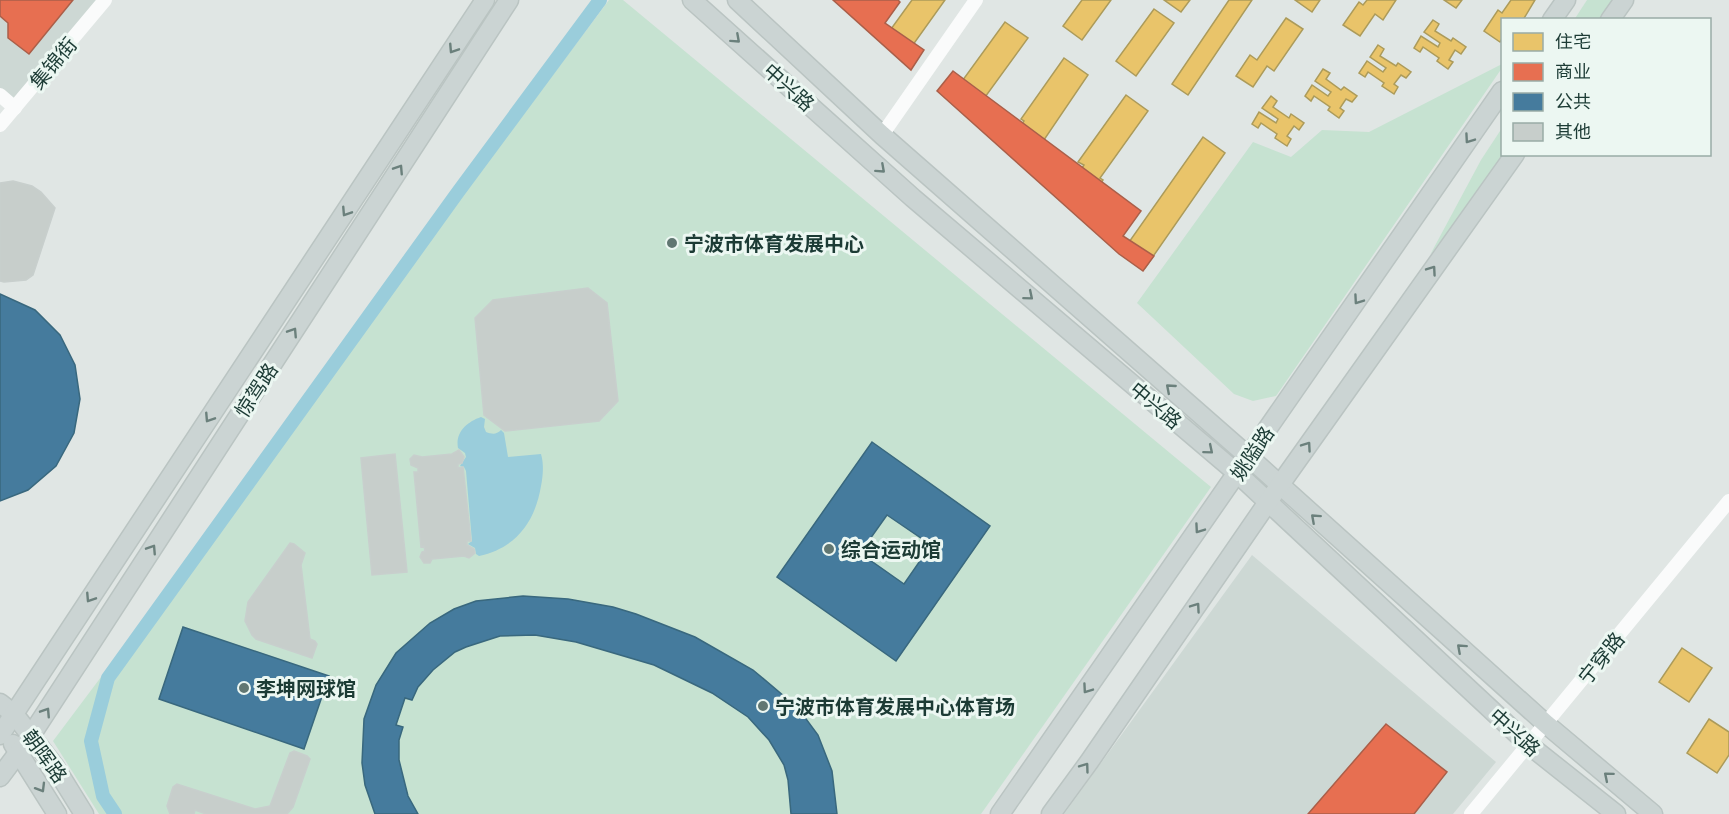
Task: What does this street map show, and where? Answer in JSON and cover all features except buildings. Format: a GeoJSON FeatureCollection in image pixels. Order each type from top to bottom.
{"type":"FeatureCollection","features":[{"type":"Feature","properties":{"kind":"main road","name":"惊驾路"},"geometry":{"type":"LineString","coordinates":[[1,732],[7,709],[485,0]]}},
{"type":"Feature","properties":{"kind":"main road","name":"惊驾路"},"geometry":{"type":"LineString","coordinates":[[0,777],[20,753],[509,0]]}},
{"type":"Feature","properties":{"kind":"main road","name":"中兴路"},"geometry":{"type":"LineString","coordinates":[[692,0],[913,198],[1238,474],[1529,746],[1616,814]]}},
{"type":"Feature","properties":{"kind":"main road","name":"中兴路"},"geometry":{"type":"LineString","coordinates":[[737,0],[882,135],[1249,457],[1546,724],[1653,814]]}},
{"type":"Feature","properties":{"kind":"main road"},"geometry":{"type":"LineString","coordinates":[[1553,18],[1566,0]]}},
{"type":"Feature","properties":{"kind":"main road"},"geometry":{"type":"LineString","coordinates":[[1611,18],[1624,0]]}},
{"type":"Feature","properties":{"kind":"main road","name":"姚隘路"},"geometry":{"type":"LineString","coordinates":[[1000,814],[1501,94]]}},
{"type":"Feature","properties":{"kind":"main road","name":"姚隘路"},"geometry":{"type":"LineString","coordinates":[[1051,814],[1279,486],[1514,156]]}},
{"type":"Feature","properties":{"kind":"main road","name":"朝晖路"},"geometry":{"type":"LineString","coordinates":[[7,709],[55,766],[84,814]]}},
{"type":"Feature","properties":{"kind":"main road","name":"朝晖路"},"geometry":{"type":"LineString","coordinates":[[1,732],[20,753],[57,814]]}},
{"type":"Feature","properties":{"kind":"street","name":"集锦街"},"geometry":{"type":"LineString","coordinates":[[0,125],[105,0]]}},
{"type":"Feature","properties":{"kind":"street"},"geometry":{"type":"LineString","coordinates":[[882,135],[976,0]]}},
{"type":"Feature","properties":{"kind":"street"},"geometry":{"type":"LineString","coordinates":[[0,95],[15,108]]}},
{"type":"Feature","properties":{"kind":"street","name":"宁穿路"},"geometry":{"type":"LineString","coordinates":[[1471,814],[1729,501]]}},
{"type":"Feature","properties":{"kind":"shaded area"},"geometry":{"type":"Polygon","coordinates":[[[0,0],[101,0],[15,102],[0,89],[0,0]]]}},
{"type":"Feature","properties":{"kind":"shaded area"},"geometry":{"type":"Polygon","coordinates":[[[1252,555],[1496,762],[1453,814],[1064,814],[1252,555]]]}},
{"type":"Feature","properties":{"kind":"green space","name":"宁波市体育发展中心"},"geometry":{"type":"Polygon","coordinates":[[[609,0],[623,0],[1211,487],[981,814],[99,814],[53,741],[609,0]]]}},
{"type":"Feature","properties":{"kind":"green space"},"geometry":{"type":"Polygon","coordinates":[[[1587,0],[1613,0],[1600,18],[1575,18],[1587,0]]]}},
{"type":"Feature","properties":{"kind":"green space"},"geometry":{"type":"Polygon","coordinates":[[[1501,65],[1501,69],[1276,396],[1253,401],[1234,394],[1137,303],[1253,142],[1291,157],[1322,130],[1369,132],[1501,65]]]}},
{"type":"Feature","properties":{"kind":"green space"},"geometry":{"type":"Polygon","coordinates":[[[1501,130],[1501,156],[1506,156],[1430,255],[1481,160],[1501,130]]]}},
{"type":"Feature","properties":{"kind":"water"},"geometry":{"type":"Polygon","coordinates":[[[481,417],[485,419],[486,432],[494,434],[501,430],[504,433],[508,457],[541,454],[543,470],[534,511],[522,532],[503,547],[479,556],[475,548],[468,544],[472,541],[466,471],[460,466],[466,457],[465,453],[458,448],[458,437],[463,428],[481,417]]]}},
{"type":"Feature","properties":{"kind":"waterway"},"geometry":{"type":"LineString","coordinates":[[115,814],[103,796],[91,741],[108,678],[458,192],[600,0]]}},
{"type":"Feature","properties":{"kind":"place","name":"宁波市体育发展中心"},"geometry":{"type":"Point","coordinates":[672,243]}},
{"type":"Feature","properties":{"kind":"place","name":"综合运动馆"},"geometry":{"type":"Point","coordinates":[829,549]}},
{"type":"Feature","properties":{"kind":"place","name":"李坤网球馆"},"geometry":{"type":"Point","coordinates":[244,688]}},
{"type":"Feature","properties":{"kind":"place","name":"宁波市体育发展中心体育场"},"geometry":{"type":"Point","coordinates":[763,706]}}]}
